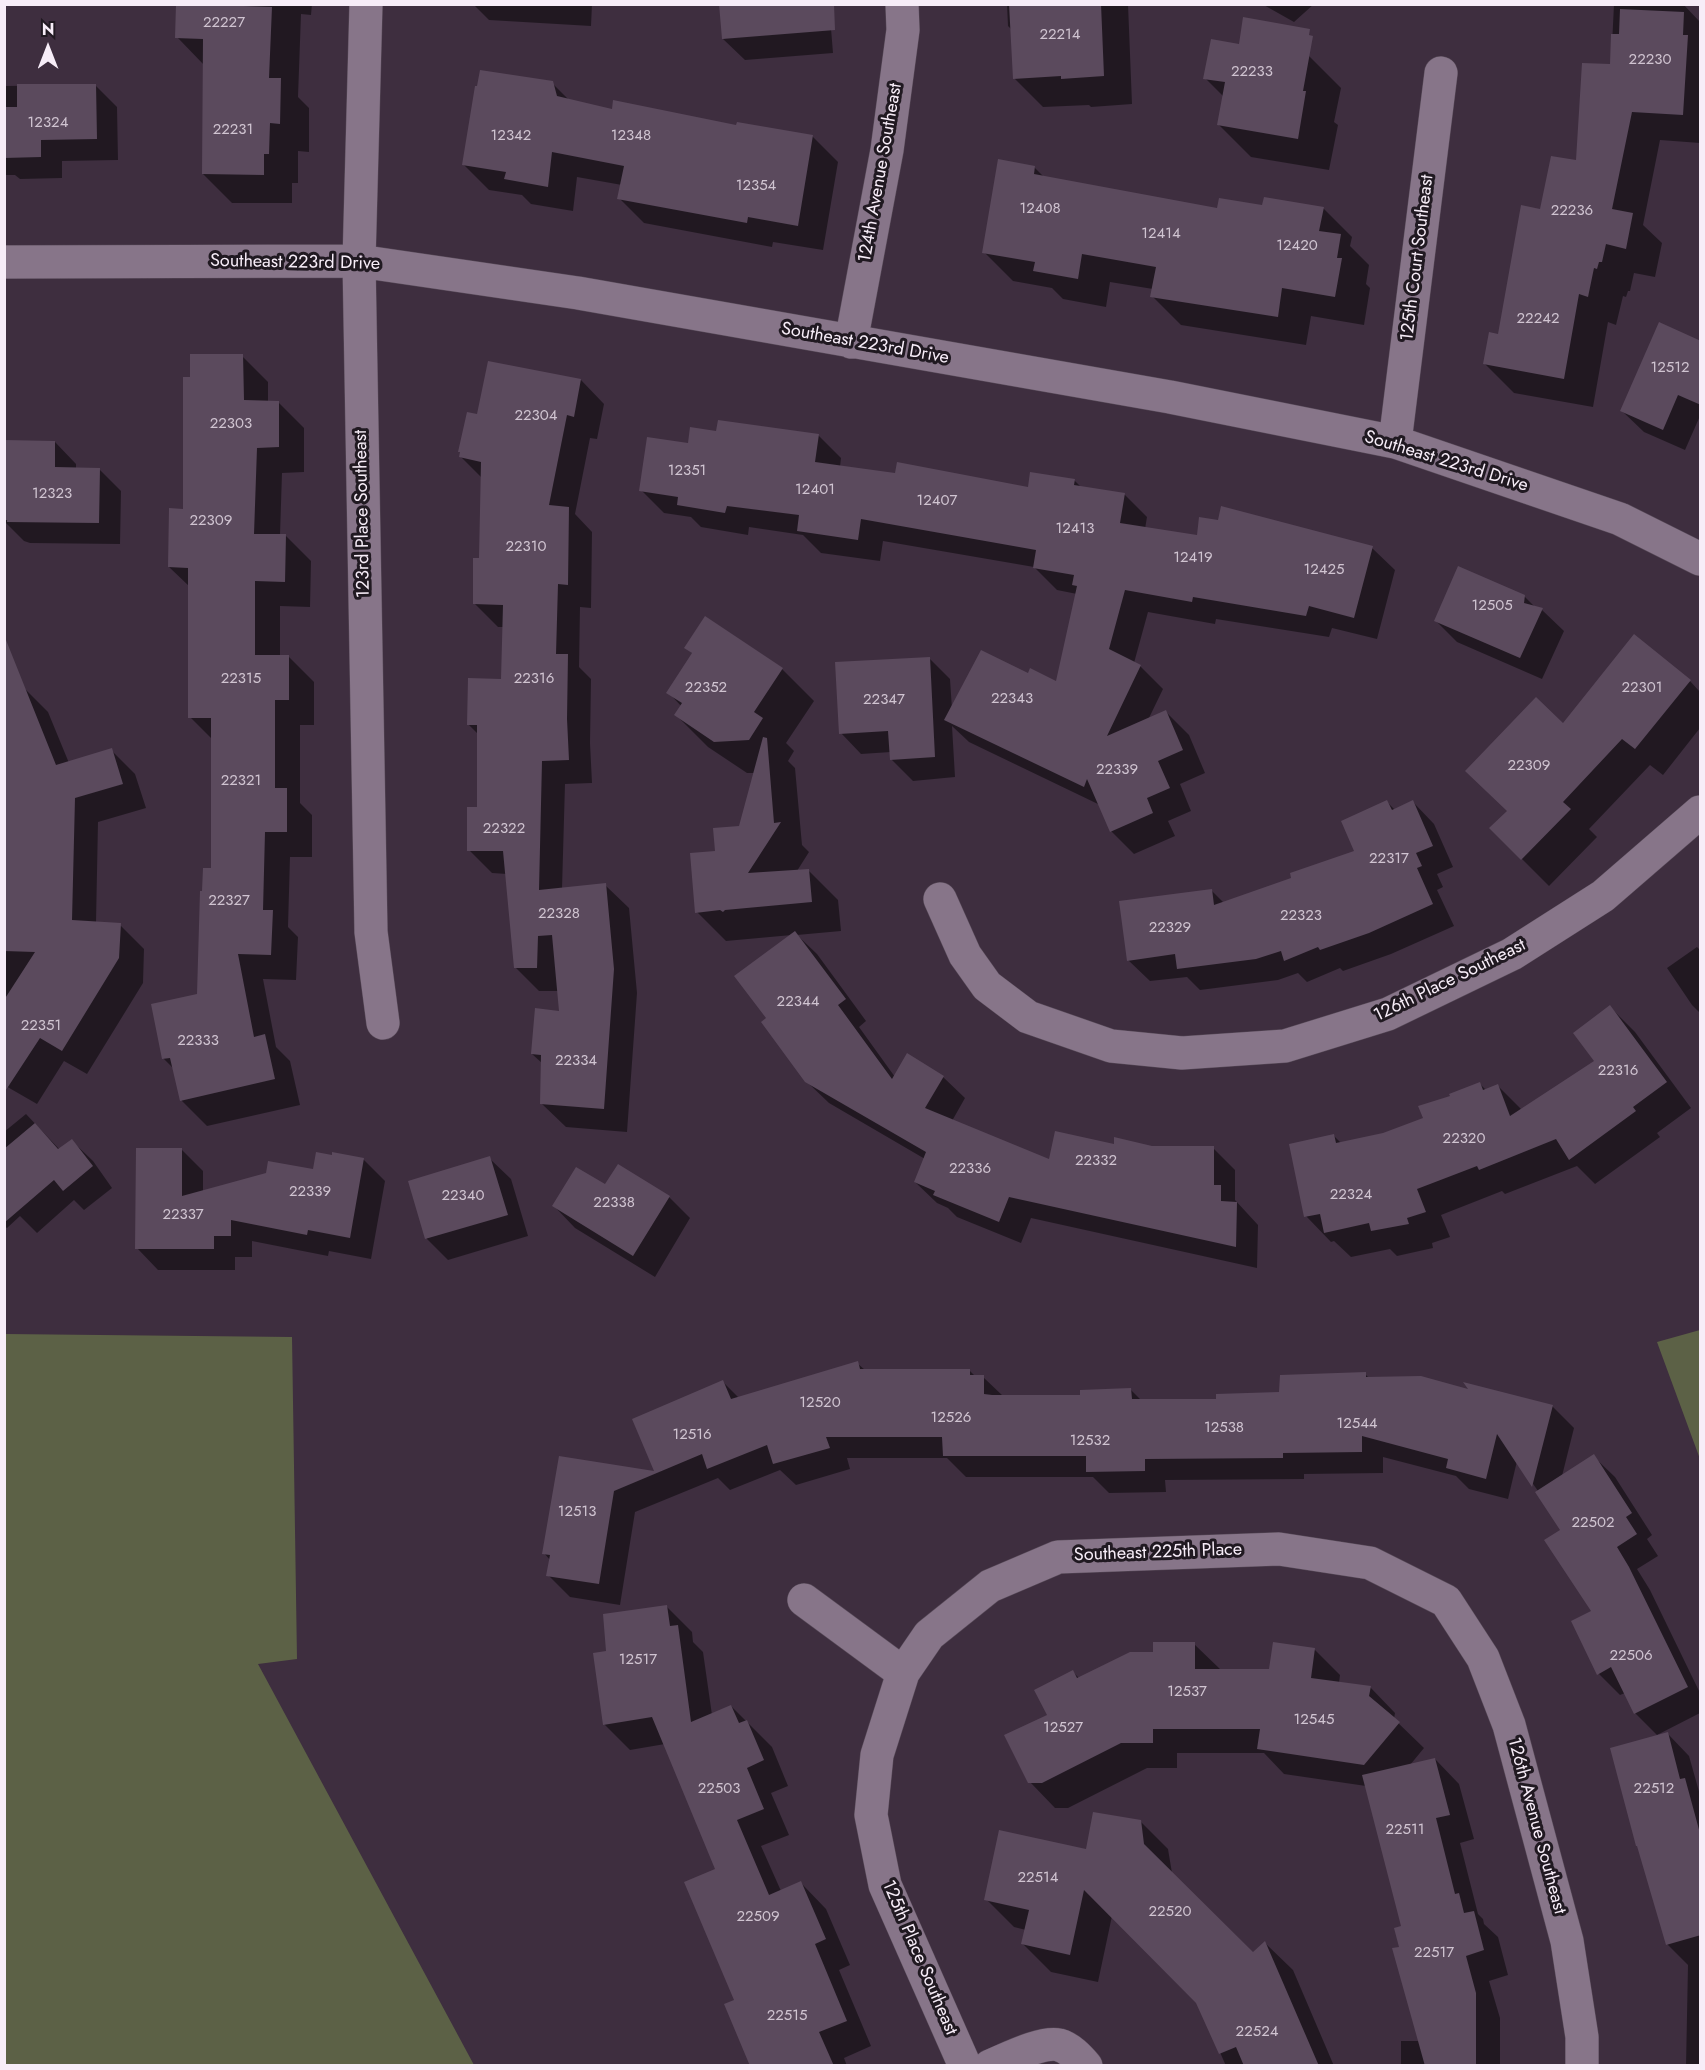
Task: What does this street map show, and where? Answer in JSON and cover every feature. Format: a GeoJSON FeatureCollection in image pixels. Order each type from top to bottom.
{"type":"FeatureCollection","features":[{"type":"Feature","properties":{"kind":"street","name":"123rd Place Southeast"},"geometry":{"type":"LineString","coordinates":[[366,4],[358,261],[371,932],[383,1023]]}},
{"type":"Feature","properties":{"kind":"street","name":"124th Avenue Southeast"},"geometry":{"type":"LineString","coordinates":[[850,342],[887,150],[903,30],[902,4]]}},
{"type":"Feature","properties":{"kind":"street","name":"125th Court Southeast"},"geometry":{"type":"LineString","coordinates":[[1395,442],[1441,73]]}},
{"type":"Feature","properties":{"kind":"street","name":"Southeast 223rd Drive"},"geometry":{"type":"LineString","coordinates":[[4,262],[358,261],[578,293],[1170,397],[1395,442],[1620,519],[1701,559]]}},
{"type":"Feature","properties":{"kind":"street","name":"126th Place Southeast"},"geometry":{"type":"LineString","coordinates":[[940,899],[965,955],[987,986],[1028,1017],[1111,1046],[1182,1053],[1285,1046],[1388,1014],[1512,954],[1603,896],[1701,812]]}},
{"type":"Feature","properties":{"kind":"street","name":"Southeast 225th Place"},"geometry":{"type":"LineString","coordinates":[[903,1673],[929,1635],[990,1586],[1058,1557],[1279,1549],[1370,1563],[1446,1601]]}},
{"type":"Feature","properties":{"kind":"street"},"geometry":{"type":"LineString","coordinates":[[804,1600],[903,1673]]}},
{"type":"Feature","properties":{"kind":"street","name":"126th Avenue Southeast"},"geometry":{"type":"LineString","coordinates":[[1446,1601],[1483,1658],[1509,1725],[1567,1941],[1582,2037],[1582,2066]]}},
{"type":"Feature","properties":{"kind":"street","name":"125th Place Southeast"},"geometry":{"type":"LineString","coordinates":[[903,1673],[877,1755],[872,1815],[885,1886],[965,2066]]}},
{"type":"Feature","properties":{"kind":"street"},"geometry":{"type":"LineString","coordinates":[[990,2066],[1034,2048],[1059,2045],[1072,2052],[1086,2066]]}},
{"type":"Feature","properties":{"kind":"green space"},"geometry":{"type":"Polygon","coordinates":[[[1700,1330],[1700,1459],[1657,1342],[1700,1330]]]}},
{"type":"Feature","properties":{"kind":"green space"},"geometry":{"type":"Polygon","coordinates":[[[5,1334],[292,1337],[297,1659],[258,1664],[474,2065],[5,2065],[5,1334]]]}},
{"type":"Feature","properties":{"kind":"building"},"geometry":{"type":"Polygon","coordinates":[[[176,4],[245,4],[244,6],[272,7],[269,78],[281,78],[280,124],[270,123],[269,154],[264,154],[264,175],[202,174],[203,39],[175,38],[176,4]]]}},
{"type":"Feature","properties":{"kind":"building"},"geometry":{"type":"Polygon","coordinates":[[[719,4],[834,4],[835,30],[722,39],[719,4]]]}},
{"type":"Feature","properties":{"kind":"building"},"geometry":{"type":"Polygon","coordinates":[[[1009,4],[1101,4],[1104,76],[1013,79],[1009,4]]]}},
{"type":"Feature","properties":{"kind":"building"},"geometry":{"type":"Polygon","coordinates":[[[1620,9],[1684,12],[1683,35],[1688,35],[1683,115],[1632,112],[1612,209],[1633,213],[1626,249],[1606,244],[1602,262],[1599,262],[1597,269],[1594,268],[1588,297],[1579,294],[1564,379],[1483,364],[1489,332],[1498,334],[1521,205],[1540,209],[1551,156],[1576,160],[1582,63],[1610,64],[1611,34],[1619,34],[1620,9]]]}},
{"type":"Feature","properties":{"kind":"building"},"geometry":{"type":"Polygon","coordinates":[[[1243,17],[1310,29],[1309,35],[1313,36],[1303,91],[1306,91],[1298,139],[1217,125],[1225,82],[1203,79],[1211,39],[1239,44],[1243,17]]]}},
{"type":"Feature","properties":{"kind":"building"},"geometry":{"type":"Polygon","coordinates":[[[480,70],[553,81],[557,96],[612,109],[613,100],[736,125],[737,122],[813,135],[798,226],[748,217],[747,223],[617,199],[624,166],[552,152],[548,187],[504,179],[506,172],[462,165],[475,86],[477,86],[480,70]]]}},
{"type":"Feature","properties":{"kind":"building"},"geometry":{"type":"Polygon","coordinates":[[[17,84],[96,84],[97,139],[41,140],[41,157],[4,158],[4,107],[17,107],[17,84]]]}},
{"type":"Feature","properties":{"kind":"building"},"geometry":{"type":"Polygon","coordinates":[[[998,159],[1035,166],[1034,174],[1217,208],[1219,198],[1262,205],[1264,197],[1324,207],[1319,231],[1341,234],[1337,258],[1342,258],[1335,297],[1282,288],[1278,317],[1150,297],[1156,267],[1082,254],[1078,279],[1033,271],[1035,262],[982,253],[998,159]]]}},
{"type":"Feature","properties":{"kind":"building"},"geometry":{"type":"Polygon","coordinates":[[[1659,322],[1701,341],[1701,405],[1678,395],[1663,430],[1620,411],[1659,322]]]}},
{"type":"Feature","properties":{"kind":"building"},"geometry":{"type":"Polygon","coordinates":[[[190,354],[243,354],[244,400],[279,401],[279,447],[257,448],[254,534],[286,534],[285,582],[255,581],[255,655],[289,655],[289,700],[275,700],[275,788],[287,788],[287,832],[265,832],[263,910],[273,910],[271,955],[238,954],[254,1037],[265,1034],[275,1079],[180,1101],[170,1058],[162,1059],[151,1004],[197,994],[200,891],[202,891],[203,868],[211,868],[211,718],[188,718],[188,568],[168,567],[169,508],[183,509],[183,377],[190,377],[190,354]]]}},
{"type":"Feature","properties":{"kind":"building"},"geometry":{"type":"Polygon","coordinates":[[[488,361],[581,379],[574,417],[567,415],[549,505],[569,507],[568,585],[558,584],[556,654],[568,654],[569,760],[542,761],[539,890],[606,883],[614,969],[604,1109],[540,1104],[541,1055],[531,1054],[535,1008],[559,1011],[552,935],[538,936],[537,968],[514,968],[503,851],[467,851],[467,807],[477,807],[477,725],[467,725],[468,678],[501,679],[503,605],[473,604],[473,558],[479,558],[481,462],[459,457],[460,452],[458,452],[467,412],[477,414],[488,361]]]}},
{"type":"Feature","properties":{"kind":"building"},"geometry":{"type":"Polygon","coordinates":[[[718,420],[819,434],[815,462],[895,473],[897,462],[1028,487],[1030,472],[1075,479],[1074,485],[1125,493],[1120,523],[1197,535],[1199,517],[1218,520],[1221,506],[1373,546],[1354,618],[1309,606],[1306,616],[1193,597],[1192,602],[1125,590],[1109,649],[1141,665],[1107,736],[1166,710],[1183,750],[1158,761],[1170,788],[1147,798],[1153,813],[1110,832],[1087,779],[1084,787],[944,720],[981,650],[1028,673],[1030,668],[1056,681],[1077,586],[1072,585],[1074,575],[1033,568],[1036,550],[861,519],[858,540],[797,531],[799,515],[727,506],[725,513],[677,505],[678,497],[639,491],[647,437],[688,443],[690,427],[716,431],[718,420]]]}},
{"type":"Feature","properties":{"kind":"building"},"geometry":{"type":"Polygon","coordinates":[[[4,440],[55,441],[55,467],[100,468],[99,523],[7,522],[4,520],[4,440]]]}},
{"type":"Feature","properties":{"kind":"building"},"geometry":{"type":"Polygon","coordinates":[[[1458,566],[1525,595],[1524,603],[1543,608],[1520,658],[1434,621],[1458,566]]]}},
{"type":"Feature","properties":{"kind":"building"},"geometry":{"type":"Polygon","coordinates":[[[705,616],[783,668],[754,712],[763,718],[749,740],[714,742],[674,715],[682,703],[666,693],[692,653],[684,648],[705,616]]]}},
{"type":"Feature","properties":{"kind":"building"},"geometry":{"type":"Polygon","coordinates":[[[1634,634],[1691,680],[1635,749],[1622,739],[1563,802],[1571,809],[1521,860],[1489,828],[1507,811],[1465,771],[1536,697],[1563,723],[1634,634]]]}},
{"type":"Feature","properties":{"kind":"building"},"geometry":{"type":"Polygon","coordinates":[[[4,640],[6,640],[56,765],[112,748],[123,784],[75,798],[72,920],[121,923],[119,958],[62,1051],[40,1038],[4,1093],[4,1000],[35,952],[4,951],[4,640]]]}},
{"type":"Feature","properties":{"kind":"building"},"geometry":{"type":"Polygon","coordinates":[[[930,657],[935,757],[890,760],[888,731],[839,734],[835,662],[930,657]]]}},
{"type":"Feature","properties":{"kind":"building"},"geometry":{"type":"Polygon","coordinates":[[[763,737],[767,738],[774,823],[781,822],[748,873],[809,869],[812,902],[695,913],[690,853],[715,851],[713,828],[739,826],[763,737]]]}},
{"type":"Feature","properties":{"kind":"building"},"geometry":{"type":"Polygon","coordinates":[[[1387,800],[1392,810],[1413,800],[1433,846],[1416,853],[1422,866],[1417,868],[1433,904],[1369,933],[1320,950],[1318,947],[1284,961],[1281,951],[1256,959],[1177,969],[1175,954],[1127,961],[1119,901],[1212,889],[1214,905],[1291,878],[1290,873],[1354,851],[1341,821],[1387,800]]]}},
{"type":"Feature","properties":{"kind":"building"},"geometry":{"type":"Polygon","coordinates":[[[795,931],[846,999],[838,1005],[892,1079],[907,1053],[944,1076],[925,1108],[1049,1159],[1055,1131],[1114,1144],[1114,1137],[1152,1146],[1214,1146],[1214,1185],[1221,1185],[1221,1201],[1237,1202],[1236,1247],[1009,1197],[999,1222],[933,1195],[935,1191],[914,1182],[926,1152],[805,1082],[761,1022],[766,1018],[734,976],[795,931]]]}},
{"type":"Feature","properties":{"kind":"building"},"geometry":{"type":"Polygon","coordinates":[[[1610,1005],[1667,1082],[1633,1107],[1636,1111],[1569,1160],[1556,1139],[1479,1170],[1477,1166],[1417,1189],[1426,1212],[1407,1218],[1409,1224],[1371,1231],[1369,1223],[1324,1233],[1320,1214],[1304,1217],[1289,1144],[1334,1134],[1336,1143],[1383,1133],[1423,1118],[1418,1106],[1450,1096],[1449,1094],[1480,1082],[1483,1090],[1498,1084],[1510,1116],[1594,1061],[1573,1033],[1610,1005]]]}},
{"type":"Feature","properties":{"kind":"building"},"geometry":{"type":"Polygon","coordinates":[[[35,1123],[58,1149],[72,1139],[93,1166],[63,1191],[54,1180],[4,1223],[4,1149],[35,1123]]]}},
{"type":"Feature","properties":{"kind":"building"},"geometry":{"type":"Polygon","coordinates":[[[136,1148],[182,1148],[182,1196],[266,1173],[268,1161],[313,1169],[316,1152],[332,1155],[332,1152],[364,1158],[350,1238],[308,1230],[307,1235],[231,1220],[231,1236],[214,1236],[214,1249],[135,1249],[136,1148]]]}},
{"type":"Feature","properties":{"kind":"building"},"geometry":{"type":"Polygon","coordinates":[[[490,1156],[508,1215],[425,1239],[408,1181],[490,1156]]]}},
{"type":"Feature","properties":{"kind":"building"},"geometry":{"type":"Polygon","coordinates":[[[618,1164],[670,1196],[633,1256],[552,1206],[576,1167],[605,1184],[618,1164]]]}},
{"type":"Feature","properties":{"kind":"building"},"geometry":{"type":"Polygon","coordinates":[[[858,1361],[860,1369],[970,1369],[970,1375],[984,1375],[984,1394],[992,1395],[1080,1395],[1080,1390],[1131,1388],[1132,1399],[1216,1399],[1216,1394],[1279,1392],[1280,1375],[1366,1372],[1366,1377],[1421,1376],[1468,1389],[1463,1382],[1553,1405],[1532,1487],[1497,1434],[1486,1479],[1446,1468],[1448,1459],[1362,1436],[1362,1452],[1283,1453],[1283,1458],[1145,1459],[1145,1471],[1086,1472],[1086,1456],[943,1456],[942,1437],[826,1437],[830,1448],[773,1464],[767,1445],[707,1469],[702,1454],[614,1491],[599,1584],[546,1576],[550,1555],[542,1554],[559,1456],[654,1471],[632,1419],[723,1380],[731,1399],[858,1361]]]}},
{"type":"Feature","properties":{"kind":"building"},"geometry":{"type":"Polygon","coordinates":[[[1594,1454],[1632,1513],[1626,1517],[1637,1534],[1617,1547],[1688,1687],[1634,1714],[1611,1667],[1597,1675],[1571,1621],[1591,1611],[1544,1540],[1560,1530],[1535,1492],[1594,1454]]]}},
{"type":"Feature","properties":{"kind":"building"},"geometry":{"type":"Polygon","coordinates":[[[667,1605],[670,1626],[678,1625],[691,1722],[731,1705],[739,1723],[747,1720],[764,1760],[747,1768],[764,1809],[737,1820],[769,1895],[801,1881],[826,1939],[815,1944],[847,2021],[819,2032],[834,2066],[750,2066],[724,2004],[734,2000],[684,1882],[715,1869],[652,1717],[603,1725],[593,1653],[606,1651],[603,1614],[667,1605]]]}},
{"type":"Feature","properties":{"kind":"building"},"geometry":{"type":"Polygon","coordinates":[[[1153,1642],[1195,1642],[1195,1669],[1269,1669],[1273,1642],[1315,1648],[1311,1678],[1371,1686],[1369,1696],[1400,1722],[1364,1765],[1257,1749],[1260,1729],[1153,1729],[1153,1743],[1121,1743],[1042,1783],[1028,1783],[1004,1735],[1047,1715],[1034,1690],[1073,1670],[1077,1678],[1130,1652],[1153,1652],[1153,1642]]]}},
{"type":"Feature","properties":{"kind":"building"},"geometry":{"type":"Polygon","coordinates":[[[1668,1732],[1680,1779],[1685,1778],[1701,1837],[1701,1935],[1666,1945],[1610,1748],[1668,1732]]]}},
{"type":"Feature","properties":{"kind":"building"},"geometry":{"type":"Polygon","coordinates":[[[1435,1758],[1450,1815],[1436,1818],[1455,1894],[1459,1893],[1464,1913],[1474,1911],[1484,1950],[1466,1956],[1476,1993],[1476,2066],[1425,2066],[1392,1948],[1399,1947],[1394,1928],[1401,1926],[1362,1775],[1435,1758]]]}},
{"type":"Feature","properties":{"kind":"building"},"geometry":{"type":"Polygon","coordinates":[[[1093,1812],[1141,1820],[1144,1844],[1253,1952],[1265,1941],[1319,2066],[1244,2066],[1236,2047],[1219,2054],[1196,2003],[1084,1890],[1070,1955],[1021,1944],[1029,1910],[984,1900],[999,1830],[1086,1849],[1093,1812]]]}}]}
